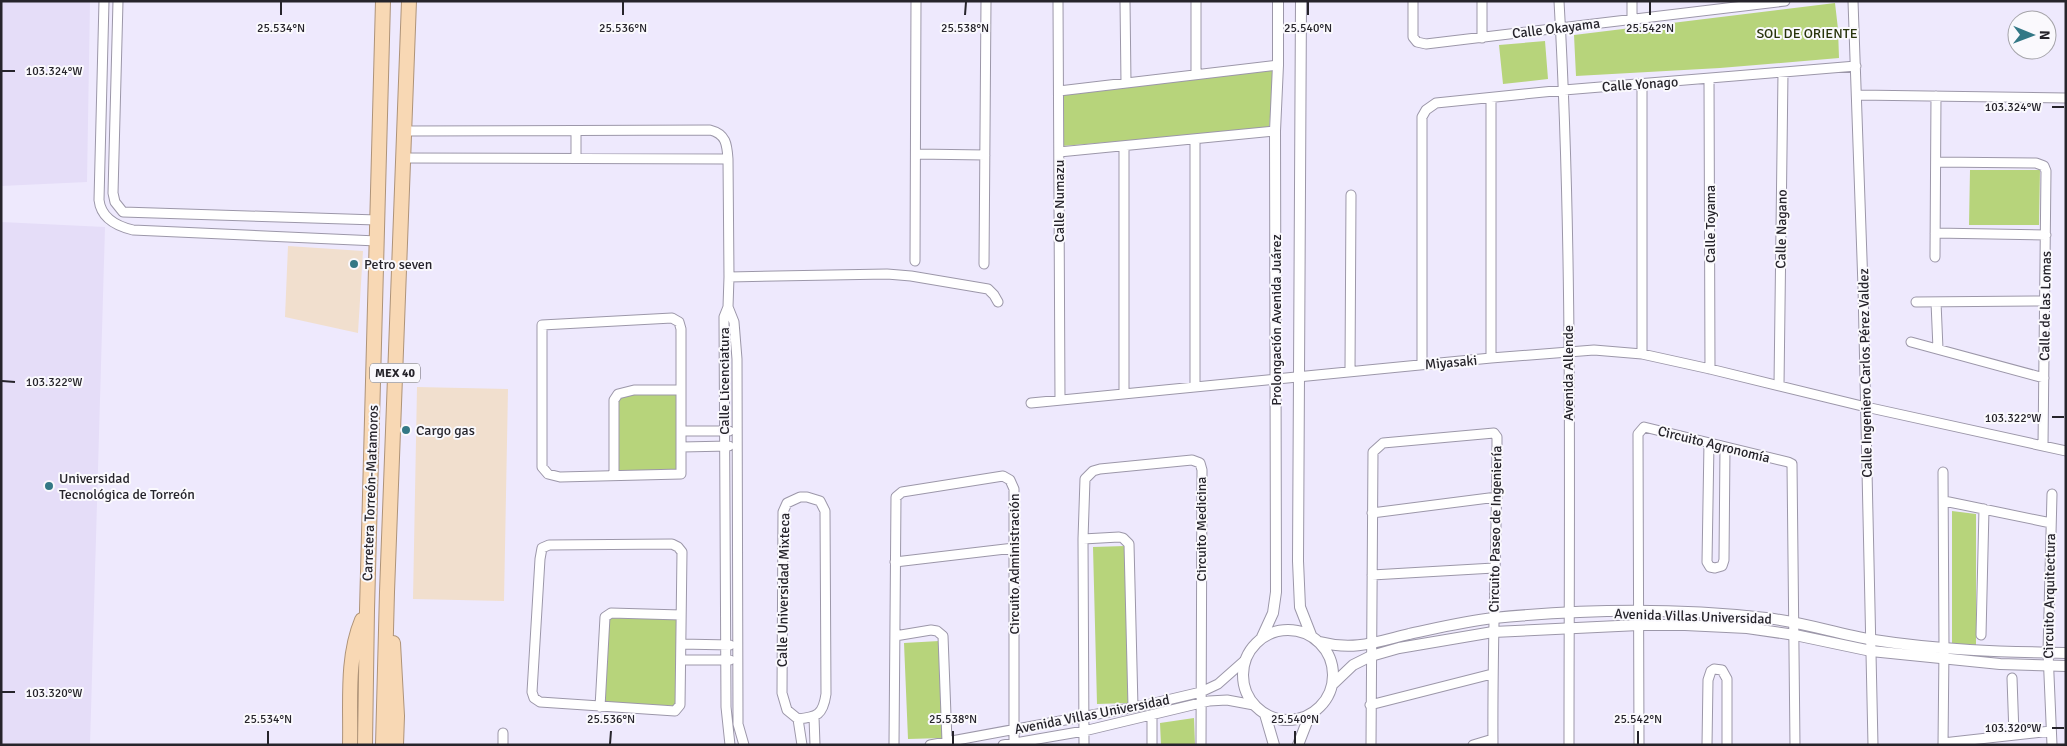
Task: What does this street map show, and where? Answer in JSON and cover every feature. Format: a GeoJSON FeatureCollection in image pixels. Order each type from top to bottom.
{"type":"FeatureCollection","features":[{"type":"Feature","properties":{"kind":"highway","name":"Carretera Torreón-Matamoros"},"geometry":{"type":"LineString","coordinates":[[366,745],[366,610],[383,1]]}},
{"type":"Feature","properties":{"kind":"highway","name":"MEX 40"},"geometry":{"type":"LineString","coordinates":[[383,745],[409,1]]}},
{"type":"Feature","properties":{"kind":"highway"},"geometry":{"type":"LineString","coordinates":[[387,592],[395,666],[396,745]]}},
{"type":"Feature","properties":{"kind":"highway"},"geometry":{"type":"LineString","coordinates":[[350,745],[352,661],[358,631],[366,610]]}},
{"type":"Feature","properties":{"kind":"street"},"geometry":{"type":"LineString","coordinates":[[104,1],[99,200],[100,208],[104,215],[123,228],[133,230],[377,241]]}},
{"type":"Feature","properties":{"kind":"street"},"geometry":{"type":"LineString","coordinates":[[118,1],[113,192],[115,202],[123,212],[377,220]]}},
{"type":"Feature","properties":{"kind":"street"},"geometry":{"type":"LineString","coordinates":[[915,261],[916,1]]}},
{"type":"Feature","properties":{"kind":"street"},"geometry":{"type":"LineString","coordinates":[[984,264],[986,1]]}},
{"type":"Feature","properties":{"kind":"street","name":"Calle Numazu"},"geometry":{"type":"LineString","coordinates":[[1058,1],[1060,400]]}},
{"type":"Feature","properties":{"kind":"street"},"geometry":{"type":"LineString","coordinates":[[1125,1],[1126,83]]}},
{"type":"Feature","properties":{"kind":"street"},"geometry":{"type":"LineString","coordinates":[[1196,1],[1196,74]]}},
{"type":"Feature","properties":{"kind":"street","name":"Prolongación Avenida Juárez"},"geometry":{"type":"LineString","coordinates":[[1262,637],[1273,613],[1276,592],[1275,132],[1278,1]]}},
{"type":"Feature","properties":{"kind":"street","name":"Prolongación Avenida Juárez"},"geometry":{"type":"LineString","coordinates":[[1301,1],[1299,596],[1304,621],[1311,635]]}},
{"type":"Feature","properties":{"kind":"street","name":"Calle Okayama"},"geometry":{"type":"LineString","coordinates":[[1413,1],[1413,37],[1418,42],[1426,44],[1632,19],[1703,6],[1785,1]]}},
{"type":"Feature","properties":{"kind":"street"},"geometry":{"type":"LineString","coordinates":[[1482,1],[1482,38]]}},
{"type":"Feature","properties":{"kind":"street","name":"Avenida Allende"},"geometry":{"type":"LineString","coordinates":[[1559,1],[1564,90],[1568,351],[1569,745]]}},
{"type":"Feature","properties":{"kind":"street"},"geometry":{"type":"LineString","coordinates":[[1632,1],[1632,19]]}},
{"type":"Feature","properties":{"kind":"street","name":"Calle Ingeniero Carlos Pérez Valdez"},"geometry":{"type":"LineString","coordinates":[[1853,1],[1858,95],[1873,745]]}},
{"type":"Feature","properties":{"kind":"street"},"geometry":{"type":"LineString","coordinates":[[1059,91],[1278,65]]}},
{"type":"Feature","properties":{"kind":"street","name":"Calle Yonago"},"geometry":{"type":"LineString","coordinates":[[1422,364],[1422,117],[1426,110],[1436,103],[1564,90],[1856,66]]}},
{"type":"Feature","properties":{"kind":"street","name":"Calle Nagano"},"geometry":{"type":"LineString","coordinates":[[1779,385],[1784,73]]}},
{"type":"Feature","properties":{"kind":"street","name":"Calle Toyama"},"geometry":{"type":"LineString","coordinates":[[1709,79],[1710,369]]}},
{"type":"Feature","properties":{"kind":"street"},"geometry":{"type":"LineString","coordinates":[[1642,84],[1642,354]]}},
{"type":"Feature","properties":{"kind":"street"},"geometry":{"type":"LineString","coordinates":[[1858,95],[2066,98]]}},
{"type":"Feature","properties":{"kind":"street"},"geometry":{"type":"LineString","coordinates":[[1935,257],[1936,96]]}},
{"type":"Feature","properties":{"kind":"street"},"geometry":{"type":"LineString","coordinates":[[1491,98],[1491,358]]}},
{"type":"Feature","properties":{"kind":"street"},"geometry":{"type":"LineString","coordinates":[[405,131],[710,130],[721,135],[725,140],[728,159],[728,307]]}},
{"type":"Feature","properties":{"kind":"street"},"geometry":{"type":"LineString","coordinates":[[576,131],[576,158]]}},
{"type":"Feature","properties":{"kind":"street"},"geometry":{"type":"LineString","coordinates":[[1059,152],[1275,132]]}},
{"type":"Feature","properties":{"kind":"street"},"geometry":{"type":"LineString","coordinates":[[1194,387],[1195,139]]}},
{"type":"Feature","properties":{"kind":"street"},"geometry":{"type":"LineString","coordinates":[[1124,146],[1124,394]]}},
{"type":"Feature","properties":{"kind":"street"},"geometry":{"type":"LineString","coordinates":[[916,154],[985,155]]}},
{"type":"Feature","properties":{"kind":"street"},"geometry":{"type":"LineString","coordinates":[[404,158],[728,159]]}},
{"type":"Feature","properties":{"kind":"street","name":"Calle de las Lomas"},"geometry":{"type":"LineString","coordinates":[[1936,162],[2036,163],[2044,166],[2046,171],[2044,446]]}},
{"type":"Feature","properties":{"kind":"street"},"geometry":{"type":"LineString","coordinates":[[1350,371],[1352,195]]}},
{"type":"Feature","properties":{"kind":"street"},"geometry":{"type":"LineString","coordinates":[[1935,233],[2046,235]]}},
{"type":"Feature","properties":{"kind":"street"},"geometry":{"type":"LineString","coordinates":[[729,277],[887,274],[911,276],[988,289],[998,302]]}},
{"type":"Feature","properties":{"kind":"street"},"geometry":{"type":"LineString","coordinates":[[1916,302],[2045,301]]}},
{"type":"Feature","properties":{"kind":"street"},"geometry":{"type":"LineString","coordinates":[[1936,302],[1938,349]]}},
{"type":"Feature","properties":{"kind":"street","name":"Calle Licenciatura"},"geometry":{"type":"LineString","coordinates":[[728,307],[724,317],[726,660],[727,723],[730,745]]}},
{"type":"Feature","properties":{"kind":"street","name":"Calle Licenciatura"},"geometry":{"type":"LineString","coordinates":[[728,307],[734,322],[736,337],[738,724],[744,745]]}},
{"type":"Feature","properties":{"kind":"street"},"geometry":{"type":"LineString","coordinates":[[672,318],[676,320],[681,329],[682,431],[682,470],[679,475],[560,477],[548,474],[542,466],[542,325],[672,318]]}},
{"type":"Feature","properties":{"kind":"street"},"geometry":{"type":"LineString","coordinates":[[1911,342],[2044,378]]}},
{"type":"Feature","properties":{"kind":"street","name":"Miyasaki"},"geometry":{"type":"LineString","coordinates":[[1031,403],[1568,351],[1617,351],[1642,354],[1710,369],[1866,407],[2066,451]]}},
{"type":"Feature","properties":{"kind":"street"},"geometry":{"type":"LineString","coordinates":[[614,475],[614,400],[618,394],[634,390],[681,390]]}},
{"type":"Feature","properties":{"kind":"street","name":"Circuito Agronomía"},"geometry":{"type":"LineString","coordinates":[[1639,745],[1638,434],[1641,429],[1648,427],[1792,464],[1795,745]]}},
{"type":"Feature","properties":{"kind":"street"},"geometry":{"type":"LineString","coordinates":[[682,431],[737,431]]}},
{"type":"Feature","properties":{"kind":"street","name":"Circuito Paseo de Ingeniería"},"geometry":{"type":"LineString","coordinates":[[1371,745],[1373,452],[1383,443],[1494,433],[1497,437],[1497,497],[1492,674],[1493,742]]}},
{"type":"Feature","properties":{"kind":"street"},"geometry":{"type":"LineString","coordinates":[[1709,443],[1707,562],[1710,567],[1715,568],[1722,566],[1724,560],[1724,448]]}},
{"type":"Feature","properties":{"kind":"street"},"geometry":{"type":"LineString","coordinates":[[682,447],[737,447]]}},
{"type":"Feature","properties":{"kind":"street","name":"Circuito Medicina"},"geometry":{"type":"LineString","coordinates":[[1084,745],[1084,483],[1088,475],[1093,471],[1192,460],[1200,463],[1202,470],[1201,745]]}},
{"type":"Feature","properties":{"kind":"street"},"geometry":{"type":"LineString","coordinates":[[1943,472],[1943,744],[2051,732]]}},
{"type":"Feature","properties":{"kind":"street","name":"Circuito Administración"},"geometry":{"type":"LineString","coordinates":[[894,745],[895,502],[898,494],[1003,476],[1010,480],[1014,489],[1014,744]]}},
{"type":"Feature","properties":{"kind":"street"},"geometry":{"type":"LineString","coordinates":[[2051,523],[2052,494]]}},
{"type":"Feature","properties":{"kind":"street","name":"Calle Universidad Mixteca"},"geometry":{"type":"LineString","coordinates":[[802,745],[798,719],[787,710],[782,693],[783,512],[787,503],[800,497],[820,501],[826,518],[826,694],[822,711],[814,718]]}},
{"type":"Feature","properties":{"kind":"street"},"geometry":{"type":"LineString","coordinates":[[1372,513],[1497,497]]}},
{"type":"Feature","properties":{"kind":"street","name":"Circuito Arquitectura"},"geometry":{"type":"LineString","coordinates":[[1944,501],[2051,523],[2048,666],[2052,745]]}},
{"type":"Feature","properties":{"kind":"street"},"geometry":{"type":"LineString","coordinates":[[1981,635],[1984,509]]}},
{"type":"Feature","properties":{"kind":"street"},"geometry":{"type":"LineString","coordinates":[[1083,539],[1119,537],[1124,538],[1130,544],[1133,707]]}},
{"type":"Feature","properties":{"kind":"street"},"geometry":{"type":"LineString","coordinates":[[672,544],[678,547],[682,552],[681,644],[680,705],[677,711],[540,702],[534,698],[533,682],[542,548],[549,545],[672,544]]}},
{"type":"Feature","properties":{"kind":"street"},"geometry":{"type":"LineString","coordinates":[[896,562],[1014,548]]}},
{"type":"Feature","properties":{"kind":"street"},"geometry":{"type":"LineString","coordinates":[[1372,575],[1494,568]]}},
{"type":"Feature","properties":{"kind":"street","name":"Avenida Villas Universidad"},"geometry":{"type":"LineString","coordinates":[[1320,642],[1342,646],[1371,644],[1432,629],[1493,618],[1569,613],[1640,612],[1746,615],[1795,622],[1871,639],[1944,648],[2066,653]]}},
{"type":"Feature","properties":{"kind":"street"},"geometry":{"type":"LineString","coordinates":[[600,707],[605,617],[611,614],[681,616]]}},
{"type":"Feature","properties":{"kind":"street","name":"Avenida Villas Universidad"},"geometry":{"type":"LineString","coordinates":[[1332,685],[1347,669],[1371,656],[1399,648],[1493,632],[1639,625],[1747,628],[1795,635],[1871,651],[2000,664],[2066,666]]}},
{"type":"Feature","properties":{"kind":"street"},"geometry":{"type":"LineString","coordinates":[[1298,745],[1310,714],[1326,699],[1332,685],[1332,666],[1327,651],[1311,635],[1294,629],[1283,629],[1262,637],[1251,648],[1244,661],[1242,673],[1247,696],[1264,714],[1287,720],[1310,714]]}},
{"type":"Feature","properties":{"kind":"street"},"geometry":{"type":"LineString","coordinates":[[895,636],[931,630],[937,631],[943,636],[947,742]]}},
{"type":"Feature","properties":{"kind":"street"},"geometry":{"type":"LineString","coordinates":[[681,644],[738,645]]}},
{"type":"Feature","properties":{"kind":"street"},"geometry":{"type":"LineString","coordinates":[[681,660],[738,660]]}},
{"type":"Feature","properties":{"kind":"street","name":"Avenida Villas Universidad"},"geometry":{"type":"LineString","coordinates":[[930,745],[1133,707],[1200,692],[1218,684],[1244,661]]}},
{"type":"Feature","properties":{"kind":"street"},"geometry":{"type":"LineString","coordinates":[[1707,745],[1708,680],[1710,671],[1714,669],[1722,670],[1727,679],[1727,745]]}},
{"type":"Feature","properties":{"kind":"street"},"geometry":{"type":"LineString","coordinates":[[1370,704],[1492,674]]}},
{"type":"Feature","properties":{"kind":"street"},"geometry":{"type":"LineString","coordinates":[[2012,678],[2014,735]]}},
{"type":"Feature","properties":{"kind":"street","name":"Avenida Villas Universidad"},"geometry":{"type":"LineString","coordinates":[[1004,745],[1084,731],[1201,703],[1227,700],[1254,705]]}},
{"type":"Feature","properties":{"kind":"street"},"geometry":{"type":"LineString","coordinates":[[1264,714],[1274,745]]}},
{"type":"Feature","properties":{"kind":"street"},"geometry":{"type":"LineString","coordinates":[[1152,716],[1152,745]]}},
{"type":"Feature","properties":{"kind":"street"},"geometry":{"type":"LineString","coordinates":[[798,719],[814,718],[815,745]]}},
{"type":"Feature","properties":{"kind":"street"},"geometry":{"type":"LineString","coordinates":[[503,734],[503,745]]}},
{"type":"Feature","properties":{"kind":"street"},"geometry":{"type":"LineString","coordinates":[[1473,745],[1493,742]]}},
{"type":"Feature","properties":{"kind":"shaded area"},"geometry":{"type":"Polygon","coordinates":[[[1,1],[90,1],[87,182],[1,186],[1,1]]]}},
{"type":"Feature","properties":{"kind":"shaded area","name":"Universidad Tecnológica de Torreón"},"geometry":{"type":"Polygon","coordinates":[[[1,222],[105,227],[90,745],[1,745],[1,222]]]}},
{"type":"Feature","properties":{"kind":"shaded area"},"geometry":{"type":"Polygon","coordinates":[[[288,246],[363,251],[358,333],[285,317],[288,246]]]}},
{"type":"Feature","properties":{"kind":"shaded area"},"geometry":{"type":"Polygon","coordinates":[[[417,387],[508,389],[504,601],[413,599],[417,387]]]}},
{"type":"Feature","properties":{"kind":"green space","name":"SOL DE ORIENTE"},"geometry":{"type":"Polygon","coordinates":[[[1835,3],[1839,58],[1720,68],[1576,76],[1574,35],[1835,3]]]}},
{"type":"Feature","properties":{"kind":"green space"},"geometry":{"type":"Polygon","coordinates":[[[1545,41],[1548,79],[1503,84],[1499,45],[1545,41]]]}},
{"type":"Feature","properties":{"kind":"green space"},"geometry":{"type":"Polygon","coordinates":[[[1274,68],[1269,129],[1062,146],[1062,93],[1274,68]]]}},
{"type":"Feature","properties":{"kind":"green space"},"geometry":{"type":"Polygon","coordinates":[[[1970,170],[2040,170],[2039,225],[1969,225],[1970,170]]]}},
{"type":"Feature","properties":{"kind":"green space"},"geometry":{"type":"Polygon","coordinates":[[[680,391],[680,472],[616,473],[619,395],[680,391]]]}},
{"type":"Feature","properties":{"kind":"green space"},"geometry":{"type":"Polygon","coordinates":[[[1952,511],[1976,514],[1976,645],[1952,644],[1952,511]]]}},
{"type":"Feature","properties":{"kind":"green space"},"geometry":{"type":"Polygon","coordinates":[[[1125,546],[1128,703],[1097,704],[1093,547],[1125,546]]]}},
{"type":"Feature","properties":{"kind":"green space"},"geometry":{"type":"Polygon","coordinates":[[[609,618],[678,619],[675,706],[605,703],[609,618]]]}},
{"type":"Feature","properties":{"kind":"green space"},"geometry":{"type":"Polygon","coordinates":[[[939,641],[943,738],[908,739],[904,643],[939,641]]]}},
{"type":"Feature","properties":{"kind":"green space"},"geometry":{"type":"Polygon","coordinates":[[[1194,718],[1195,745],[1161,745],[1160,723],[1194,718]]]}},
{"type":"Feature","properties":{"kind":"place","name":"Petro seven"},"geometry":{"type":"Point","coordinates":[354,264]}},
{"type":"Feature","properties":{"kind":"place","name":"Cargo gas"},"geometry":{"type":"Point","coordinates":[406,430]}},
{"type":"Feature","properties":{"kind":"place","name":"Universidad Tecnológica de Torreón"},"geometry":{"type":"Point","coordinates":[49,486]}}]}
